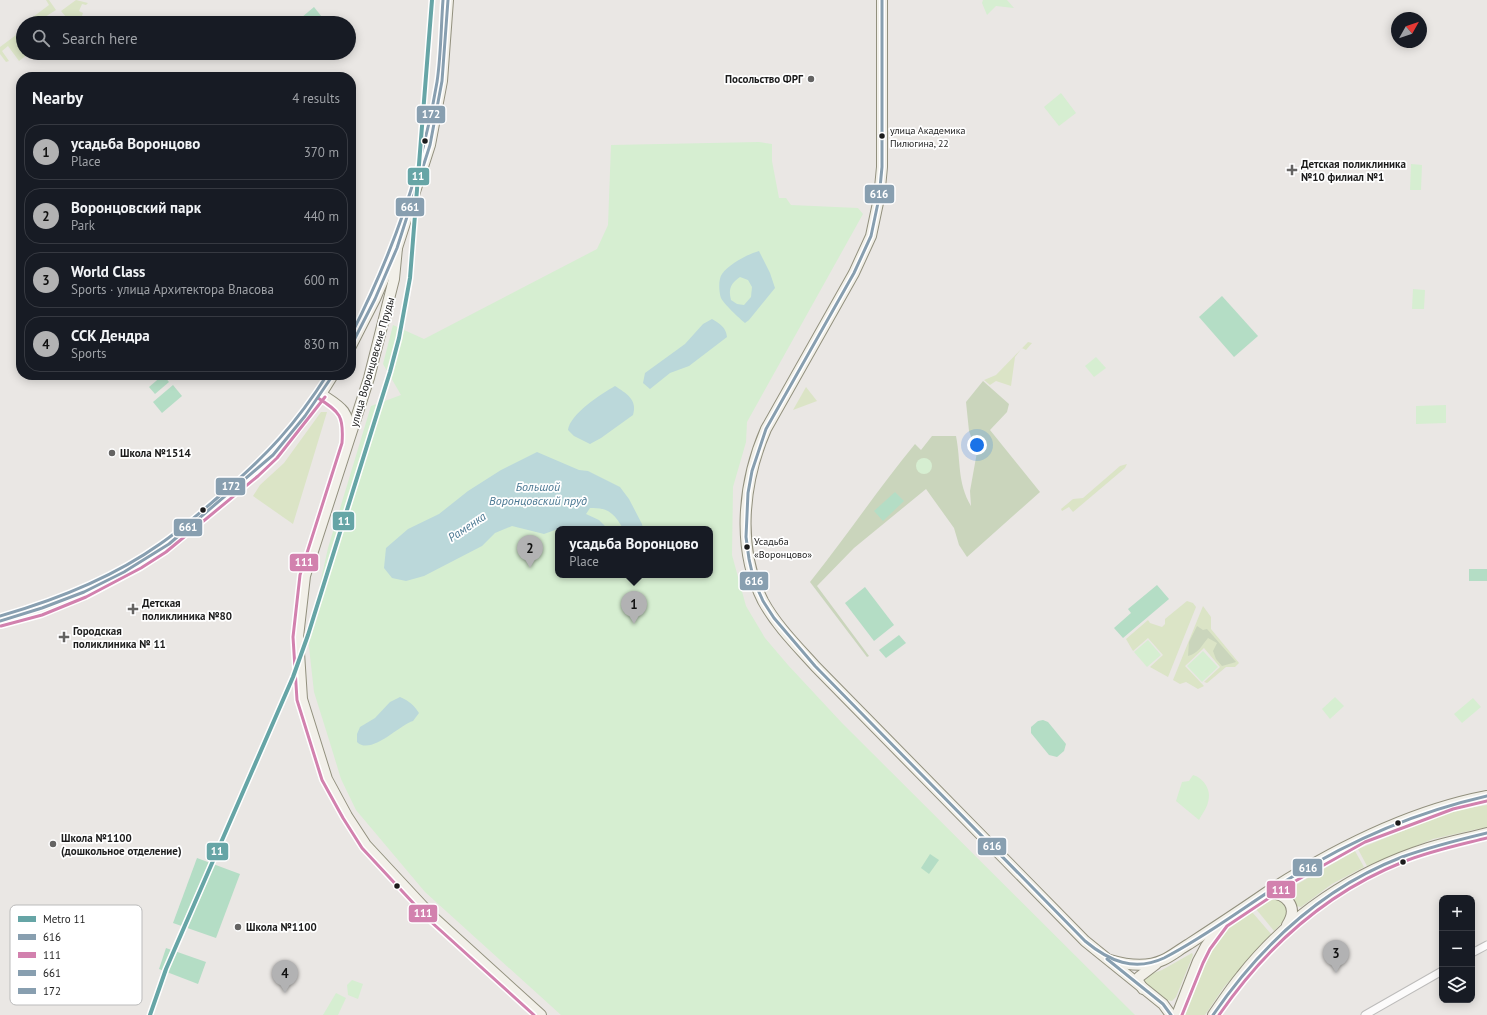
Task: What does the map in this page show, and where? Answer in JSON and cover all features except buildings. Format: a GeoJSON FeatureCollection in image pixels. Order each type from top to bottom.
{"type":"FeatureCollection","features":[{"type":"Feature","properties":{"kind":"street"},"geometry":{"type":"LineString","coordinates":[[356,336],[375,299],[397,248],[430,145],[442,81],[448,0]]}},
{"type":"Feature","properties":{"kind":"street"},"geometry":{"type":"LineString","coordinates":[[882,0],[882,167],[876,216],[867,248],[769,424],[758,449],[748,486],[746,506],[748,547],[753,571],[764,603],[796,645],[1079,935],[1145,991],[1163,1004],[1172,1015]]}},
{"type":"Feature","properties":{"kind":"street","name":"улица Воронцовские Пруды"},"geometry":{"type":"LineString","coordinates":[[397,248],[394,279],[368,383],[305,576],[298,637],[302,699],[327,779],[347,816],[366,845],[432,916],[540,1015]]}},
{"type":"Feature","properties":{"kind":"street"},"geometry":{"type":"LineString","coordinates":[[0,621],[40,610],[84,592],[139,564],[163,548],[255,472],[274,454],[321,394],[330,380]]}},
{"type":"Feature","properties":{"kind":"street","name":"улица Воронцовские Пруды"},"geometry":{"type":"LineString","coordinates":[[321,394],[339,405],[347,416],[349,425],[347,444]]}},
{"type":"Feature","properties":{"kind":"street"},"geometry":{"type":"LineString","coordinates":[[1145,991],[1138,981],[1139,977],[1162,960],[1224,922],[1267,893],[1374,831],[1452,804],[1487,796]]}},
{"type":"Feature","properties":{"kind":"street"},"geometry":{"type":"LineString","coordinates":[[1213,1015],[1241,975],[1283,930],[1300,915],[1335,891],[1369,872],[1429,848],[1487,833]]}},
{"type":"Feature","properties":{"kind":"street"},"geometry":{"type":"LineString","coordinates":[[1267,893],[1280,894],[1290,904],[1292,914],[1283,930]]}},
{"type":"Feature","properties":{"kind":"street"},"geometry":{"type":"LineString","coordinates":[[1177,1015],[1198,961],[1206,946],[1224,922]]}},
{"type":"Feature","properties":{"kind":"street"},"geometry":{"type":"LineString","coordinates":[[1475,951],[1487,945]]}},
{"type":"Feature","properties":{"kind":"street"},"geometry":{"type":"LineString","coordinates":[[1107,959],[1133,965],[1146,964],[1162,960]]}},
{"type":"Feature","properties":{"kind":"street"},"geometry":{"type":"LineString","coordinates":[[1365,1015],[1439,973]]}},
{"type":"Feature","properties":{"kind":"green space"},"geometry":{"type":"Polygon","coordinates":[[[46,0],[49,0],[56,10],[47,16],[34,16],[49,5],[46,0]]]}},
{"type":"Feature","properties":{"kind":"green space"},"geometry":{"type":"Polygon","coordinates":[[[76,0],[88,3],[86,5],[82,4],[79,11],[83,13],[82,16],[65,16],[61,11],[76,0]]]}},
{"type":"Feature","properties":{"kind":"green space"},"geometry":{"type":"Polygon","coordinates":[[[983,0],[1007,0],[1014,8],[996,6],[987,15],[982,3],[983,0]]]}},
{"type":"Feature","properties":{"kind":"green space"},"geometry":{"type":"Polygon","coordinates":[[[314,7],[321,16],[303,16],[314,7]]]}},
{"type":"Feature","properties":{"kind":"green space"},"geometry":{"type":"Polygon","coordinates":[[[16,35],[16,57],[8,46],[2,51],[9,61],[6,62],[0,54],[0,47],[16,35]]]}},
{"type":"Feature","properties":{"kind":"green space"},"geometry":{"type":"Polygon","coordinates":[[[1061,93],[1076,113],[1059,126],[1044,107],[1061,93]]]}},
{"type":"Feature","properties":{"kind":"green space"},"geometry":{"type":"Polygon","coordinates":[[[759,142],[772,144],[772,161],[779,198],[786,198],[791,205],[858,208],[863,214],[747,422],[746,442],[733,487],[732,555],[746,606],[765,638],[842,723],[1135,1015],[561,1015],[425,892],[356,810],[341,779],[314,692],[308,638],[328,548],[371,406],[401,395],[383,364],[393,325],[424,339],[597,249],[608,225],[611,145],[759,142]]]}},
{"type":"Feature","properties":{"kind":"green space"},"geometry":{"type":"Polygon","coordinates":[[[1411,164],[1422,165],[1421,190],[1410,190],[1411,164]]]}},
{"type":"Feature","properties":{"kind":"green space"},"geometry":{"type":"Polygon","coordinates":[[[1413,289],[1425,290],[1424,309],[1412,309],[1413,289]]]}},
{"type":"Feature","properties":{"kind":"green space"},"geometry":{"type":"Polygon","coordinates":[[[1222,296],[1258,336],[1234,357],[1199,317],[1222,296]]]}},
{"type":"Feature","properties":{"kind":"green space"},"geometry":{"type":"Polygon","coordinates":[[[1028,342],[1032,343],[1026,350],[1022,348],[1028,342]]]}},
{"type":"Feature","properties":{"kind":"green space"},"geometry":{"type":"Polygon","coordinates":[[[1021,349],[1015,357],[1011,386],[996,381],[990,385],[984,380],[996,375],[1021,349]]]}},
{"type":"Feature","properties":{"kind":"green space"},"geometry":{"type":"Polygon","coordinates":[[[1096,357],[1106,368],[1094,377],[1085,366],[1096,357]]]}},
{"type":"Feature","properties":{"kind":"green space"},"geometry":{"type":"Polygon","coordinates":[[[157,380],[167,380],[169,382],[155,394],[149,387],[157,380]]]}},
{"type":"Feature","properties":{"kind":"green space"},"geometry":{"type":"Polygon","coordinates":[[[983,381],[1009,404],[1007,412],[990,430],[1040,492],[967,557],[959,545],[954,528],[926,489],[854,548],[817,586],[869,656],[867,657],[810,582],[915,444],[921,450],[932,436],[956,436],[961,480],[971,506],[970,491],[977,452],[969,431],[966,402],[983,381]]]}},
{"type":"Feature","properties":{"kind":"green space"},"geometry":{"type":"Polygon","coordinates":[[[173,385],[182,396],[162,413],[153,402],[173,385]]]}},
{"type":"Feature","properties":{"kind":"green space"},"geometry":{"type":"Polygon","coordinates":[[[806,387],[817,401],[793,410],[806,387]]]}},
{"type":"Feature","properties":{"kind":"green space"},"geometry":{"type":"Polygon","coordinates":[[[1446,405],[1446,423],[1416,424],[1416,406],[1446,405]]]}},
{"type":"Feature","properties":{"kind":"green space"},"geometry":{"type":"Polygon","coordinates":[[[321,412],[327,412],[293,524],[253,496],[260,485],[284,463],[321,412]]]}},
{"type":"Feature","properties":{"kind":"green space"},"geometry":{"type":"Polygon","coordinates":[[[924,458],[931,463],[932,466],[927,473],[924,474],[917,469],[916,466],[921,459],[924,458]]]}},
{"type":"Feature","properties":{"kind":"green space"},"geometry":{"type":"Polygon","coordinates":[[[1127,464],[1125,468],[1073,512],[1069,507],[1062,511],[1061,509],[1073,499],[1083,498],[1120,466],[1127,464]]]}},
{"type":"Feature","properties":{"kind":"green space"},"geometry":{"type":"Polygon","coordinates":[[[895,492],[904,501],[883,521],[874,511],[895,492]]]}},
{"type":"Feature","properties":{"kind":"green space"},"geometry":{"type":"Polygon","coordinates":[[[1469,569],[1487,569],[1487,581],[1469,581],[1469,569]]]}},
{"type":"Feature","properties":{"kind":"green space"},"geometry":{"type":"Polygon","coordinates":[[[1157,585],[1169,599],[1123,638],[1114,628],[1131,613],[1128,609],[1157,585]]]}},
{"type":"Feature","properties":{"kind":"green space"},"geometry":{"type":"Polygon","coordinates":[[[865,587],[894,625],[874,641],[845,603],[865,587]]]}},
{"type":"Feature","properties":{"kind":"green space"},"geometry":{"type":"Polygon","coordinates":[[[1187,601],[1193,603],[1196,607],[1168,677],[1150,667],[1163,655],[1148,638],[1133,651],[1126,639],[1148,620],[1150,623],[1162,627],[1165,624],[1165,619],[1187,601]]]}},
{"type":"Feature","properties":{"kind":"green space"},"geometry":{"type":"Polygon","coordinates":[[[1203,606],[1211,617],[1211,629],[1239,663],[1235,667],[1226,667],[1207,683],[1204,682],[1220,667],[1204,648],[1185,666],[1204,686],[1198,689],[1186,682],[1180,684],[1173,680],[1203,606]]]}},
{"type":"Feature","properties":{"kind":"green space"},"geometry":{"type":"Polygon","coordinates":[[[1197,626],[1203,630],[1207,629],[1236,662],[1222,666],[1216,659],[1213,651],[1217,643],[1208,638],[1197,651],[1188,656],[1189,642],[1197,626]]]}},
{"type":"Feature","properties":{"kind":"green space"},"geometry":{"type":"Polygon","coordinates":[[[899,635],[906,643],[886,658],[879,650],[899,635]]]}},
{"type":"Feature","properties":{"kind":"green space"},"geometry":{"type":"Polygon","coordinates":[[[1148,640],[1161,655],[1147,667],[1134,652],[1148,640]]]}},
{"type":"Feature","properties":{"kind":"green space"},"geometry":{"type":"Polygon","coordinates":[[[1203,651],[1218,667],[1202,682],[1187,666],[1203,651]]]}},
{"type":"Feature","properties":{"kind":"green space"},"geometry":{"type":"Polygon","coordinates":[[[1335,697],[1344,706],[1330,719],[1322,709],[1335,697]]]}},
{"type":"Feature","properties":{"kind":"green space"},"geometry":{"type":"Polygon","coordinates":[[[1473,698],[1481,707],[1462,723],[1454,714],[1473,698]]]}},
{"type":"Feature","properties":{"kind":"green space"},"geometry":{"type":"Polygon","coordinates":[[[1043,720],[1048,722],[1066,744],[1064,751],[1057,757],[1049,755],[1031,733],[1031,727],[1038,721],[1043,720]]]}},
{"type":"Feature","properties":{"kind":"green space"},"geometry":{"type":"Polygon","coordinates":[[[1193,775],[1204,782],[1209,794],[1206,809],[1199,820],[1176,801],[1182,782],[1189,781],[1193,775]]]}},
{"type":"Feature","properties":{"kind":"green space"},"geometry":{"type":"Polygon","coordinates":[[[1487,805],[1487,827],[1433,839],[1367,866],[1358,849],[1455,810],[1487,805]]]}},
{"type":"Feature","properties":{"kind":"green space"},"geometry":{"type":"Polygon","coordinates":[[[1355,851],[1364,867],[1332,884],[1301,907],[1296,906],[1285,891],[1355,851]]]}},
{"type":"Feature","properties":{"kind":"green space"},"geometry":{"type":"Polygon","coordinates":[[[930,854],[939,860],[929,874],[921,868],[930,854]]]}},
{"type":"Feature","properties":{"kind":"green space"},"geometry":{"type":"Polygon","coordinates":[[[197,858],[240,874],[216,938],[173,923],[197,858]]]}},
{"type":"Feature","properties":{"kind":"green space"},"geometry":{"type":"Polygon","coordinates":[[[1275,898],[1279,898],[1288,907],[1286,919],[1274,931],[1256,909],[1275,898]]]}},
{"type":"Feature","properties":{"kind":"green space"},"geometry":{"type":"Polygon","coordinates":[[[1252,912],[1271,934],[1224,987],[1205,1015],[1185,1015],[1212,945],[1223,931],[1252,912]]]}},
{"type":"Feature","properties":{"kind":"green space"},"geometry":{"type":"Polygon","coordinates":[[[166,948],[206,962],[198,984],[159,969],[166,948]]]}},
{"type":"Feature","properties":{"kind":"green space"},"geometry":{"type":"Polygon","coordinates":[[[1192,953],[1193,955],[1176,997],[1172,1001],[1166,1000],[1143,982],[1143,977],[1162,970],[1192,953]]]}},
{"type":"Feature","properties":{"kind":"green space"},"geometry":{"type":"Polygon","coordinates":[[[352,980],[363,984],[358,999],[348,995],[347,985],[352,980]]]}},
{"type":"Feature","properties":{"kind":"green space"},"geometry":{"type":"Polygon","coordinates":[[[336,993],[346,998],[338,1015],[323,1015],[336,993]]]}},
{"type":"Feature","properties":{"kind":"water"},"geometry":{"type":"Polygon","coordinates":[[[759,251],[770,273],[775,288],[745,323],[722,300],[719,282],[725,270],[744,257],[759,251]],[[740,277],[734,282],[730,289],[731,300],[737,304],[744,305],[751,297],[752,287],[748,280],[740,277]]]}},
{"type":"Feature","properties":{"kind":"water"},"geometry":{"type":"Polygon","coordinates":[[[712,319],[724,328],[727,337],[689,366],[670,373],[650,389],[643,383],[645,373],[685,344],[703,324],[712,319]]]}},
{"type":"Feature","properties":{"kind":"water"},"geometry":{"type":"Polygon","coordinates":[[[615,386],[627,394],[632,401],[634,405],[633,415],[590,444],[574,436],[568,430],[574,418],[587,405],[615,386]]]}},
{"type":"Feature","properties":{"kind":"water","name":"Большой Воронцовский пруд"},"geometry":{"type":"Polygon","coordinates":[[[537,452],[579,470],[588,471],[620,487],[629,499],[642,526],[621,526],[610,512],[602,509],[590,508],[586,514],[599,520],[605,526],[555,526],[555,530],[544,534],[512,526],[495,533],[482,546],[424,576],[406,581],[392,578],[384,568],[386,548],[408,529],[439,514],[468,491],[501,470],[537,452]]]}},
{"type":"Feature","properties":{"kind":"water"},"geometry":{"type":"Polygon","coordinates":[[[400,697],[411,704],[419,713],[413,721],[377,743],[363,745],[357,742],[357,734],[360,727],[375,718],[390,702],[400,697]]]}},
{"type":"Feature","properties":{"kind":"metro line","name":"11"},"geometry":{"type":"LineString","coordinates":[[150,1015],[166,969],[293,677],[308,635],[390,372],[399,338],[410,278],[432,0]]}},
{"type":"Feature","properties":{"kind":"transit line","name":"172"},"geometry":{"type":"LineString","coordinates":[[356,325],[380,274],[404,212],[423,148],[437,82],[443,0]]}},
{"type":"Feature","properties":{"kind":"transit line","name":"661"},"geometry":{"type":"LineString","coordinates":[[356,336],[375,299],[397,248],[430,145],[442,81],[448,0]]}},
{"type":"Feature","properties":{"kind":"transit line","name":"616"},"geometry":{"type":"LineString","coordinates":[[882,0],[882,167],[879,198],[871,236],[854,273],[766,429],[752,471],[748,493],[746,537],[749,559],[754,581],[763,601],[774,618],[815,666],[1085,941],[1103,954],[1122,962],[1142,964],[1164,958],[1213,929],[1292,877],[1338,851],[1386,828],[1436,810],[1487,796]]}},
{"type":"Feature","properties":{"kind":"transit line","name":"172"},"geometry":{"type":"LineString","coordinates":[[0,616],[42,603],[103,578],[142,556],[168,538],[223,493],[267,452],[304,409],[324,380]]}},
{"type":"Feature","properties":{"kind":"transit line","name":"661"},"geometry":{"type":"LineString","coordinates":[[0,621],[42,608],[84,592],[124,572],[169,544],[273,455],[305,416],[330,380]]}},
{"type":"Feature","properties":{"kind":"transit line","name":"111"},"geometry":{"type":"LineString","coordinates":[[1,626],[42,615],[86,597],[141,568],[166,552],[258,476],[277,458],[325,397]]}},
{"type":"Feature","properties":{"kind":"transit line","name":"111"},"geometry":{"type":"LineString","coordinates":[[318,398],[336,411],[339,416],[342,427],[342,443],[300,575],[293,637],[297,700],[322,780],[362,848],[429,920],[534,1015]]}},
{"type":"Feature","properties":{"kind":"transit line","name":"111"},"geometry":{"type":"LineString","coordinates":[[1182,1015],[1210,949],[1227,926],[1290,884],[1365,842],[1453,809],[1487,801]]}},
{"type":"Feature","properties":{"kind":"transit line","name":"616"},"geometry":{"type":"LineString","coordinates":[[1213,1015],[1232,989],[1273,942],[1296,921],[1345,885],[1402,857],[1487,833]]}},
{"type":"Feature","properties":{"kind":"transit line","name":"111"},"geometry":{"type":"LineString","coordinates":[[1219,1015],[1237,990],[1277,945],[1323,906],[1348,889],[1413,858],[1445,848],[1487,838]]}},
{"type":"Feature","properties":{"kind":"transit line","name":"616"},"geometry":{"type":"LineString","coordinates":[[1107,959],[1163,1004],[1171,1015]]}},
{"type":"Feature","properties":{"kind":"place","name":"Посольство ФРГ"},"geometry":{"type":"Point","coordinates":[811,79]}},
{"type":"Feature","properties":{"kind":"place","name":"улица Академика Пилюгина, 22"},"geometry":{"type":"Point","coordinates":[882,136]}},
{"type":"Feature","properties":{"kind":"place","name":"Детская поликлиника №10 филиал №1"},"geometry":{"type":"Point","coordinates":[1292,170]}},
{"type":"Feature","properties":{"kind":"place","name":"Школа №1514"},"geometry":{"type":"Point","coordinates":[112,453]}},
{"type":"Feature","properties":{"kind":"place","name":"Усадьба «Воронцово»"},"geometry":{"type":"Point","coordinates":[747,547]}},
{"type":"Feature","properties":{"kind":"place","name":"Воронцовский парк"},"geometry":{"type":"Point","coordinates":[530,568]}},
{"type":"Feature","properties":{"kind":"place","name":"Детская поликлиника №80"},"geometry":{"type":"Point","coordinates":[133,609]}},
{"type":"Feature","properties":{"kind":"place","name":"усадьба Воронцово"},"geometry":{"type":"Point","coordinates":[634,624]}},
{"type":"Feature","properties":{"kind":"place","name":"Городская поликлиника № 11"},"geometry":{"type":"Point","coordinates":[64,637]}},
{"type":"Feature","properties":{"kind":"place","name":"Школа №1100 (дошкольное отделение)"},"geometry":{"type":"Point","coordinates":[53,844]}},
{"type":"Feature","properties":{"kind":"place","name":"Школа №1100"},"geometry":{"type":"Point","coordinates":[238,927]}},
{"type":"Feature","properties":{"kind":"place","name":"World Class"},"geometry":{"type":"Point","coordinates":[1336,973]}},
{"type":"Feature","properties":{"kind":"place","name":"ССК Дендра"},"geometry":{"type":"Point","coordinates":[285,993]}},
{"type":"Feature","properties":{"kind":"water label","name":"Раменка"},"geometry":{"type":"Point","coordinates":[467,527]}}]}
